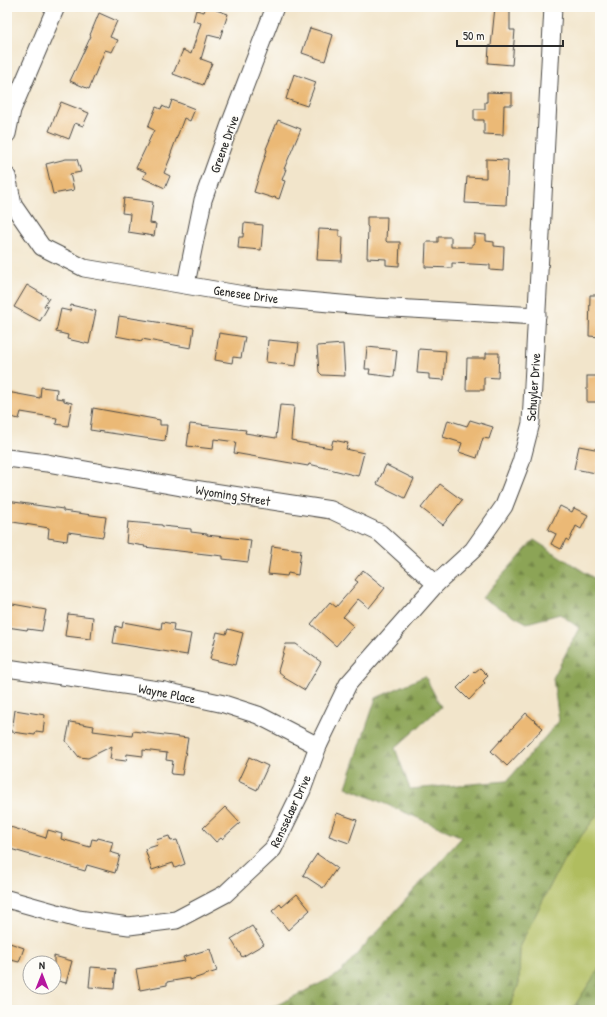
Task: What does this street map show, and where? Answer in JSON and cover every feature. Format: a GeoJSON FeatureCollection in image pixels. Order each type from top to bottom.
{"type":"FeatureCollection","features":[{"type":"Feature","properties":{"kind":"street"},"geometry":{"type":"LineString","coordinates":[[7,134],[12,110],[56,7]]}},
{"type":"Feature","properties":{"kind":"street","name":"Greene Drive"},"geometry":{"type":"LineString","coordinates":[[186,284],[203,200],[229,126],[275,7]]}},
{"type":"Feature","properties":{"kind":"street","name":"Schuyler Drive"},"geometry":{"type":"LineString","coordinates":[[318,746],[348,684],[436,584],[473,550],[504,506],[521,462],[531,423],[553,7]]}},
{"type":"Feature","properties":{"kind":"street","name":"Genesee Drive"},"geometry":{"type":"LineString","coordinates":[[7,176],[13,205],[42,247],[84,268],[250,296],[375,306],[537,316]]}},
{"type":"Feature","properties":{"kind":"street","name":"Wyoming Street"},"geometry":{"type":"LineString","coordinates":[[7,458],[47,463],[181,487],[330,510],[380,533],[436,584]]}},
{"type":"Feature","properties":{"kind":"street","name":"Wayne Place"},"geometry":{"type":"LineString","coordinates":[[7,668],[165,691],[224,704],[258,715],[318,746]]}},
{"type":"Feature","properties":{"kind":"street","name":"Rensselaer Drive"},"geometry":{"type":"LineString","coordinates":[[7,899],[78,920],[130,926],[176,920],[225,894],[273,849],[302,790],[318,746]]}},
{"type":"Feature","properties":{"kind":"green space"},"geometry":{"type":"Polygon","coordinates":[[[534,540],[600,582],[600,811],[564,859],[520,945],[519,983],[509,1010],[267,1010],[339,974],[462,837],[346,787],[376,698],[425,676],[441,707],[395,748],[410,789],[507,781],[559,721],[553,678],[579,628],[560,614],[527,623],[482,598],[534,540]]]}},
{"type":"Feature","properties":{"kind":"green space"},"geometry":{"type":"Polygon","coordinates":[[[600,811],[600,967],[572,1010],[509,1010],[519,983],[520,945],[564,859],[600,811]]]}},
{"type":"Feature","properties":{"kind":"green space"},"geometry":{"type":"Polygon","coordinates":[[[600,967],[600,1010],[572,1010],[600,967]]]}},
{"type":"Feature","properties":{"kind":"building"},"geometry":{"type":"Polygon","coordinates":[[[206,7],[216,8],[216,10],[228,14],[220,38],[208,35],[201,59],[212,63],[203,85],[173,74],[183,50],[191,54],[201,23],[193,21],[196,10],[204,12],[206,7]]]}},
{"type":"Feature","properties":{"kind":"building"},"geometry":{"type":"Polygon","coordinates":[[[495,7],[510,7],[510,30],[515,30],[512,65],[488,63],[495,7]]]}},
{"type":"Feature","properties":{"kind":"building"},"geometry":{"type":"Polygon","coordinates":[[[99,13],[117,21],[110,37],[118,40],[112,52],[105,50],[89,89],[70,81],[91,36],[90,35],[99,13]]]}},
{"type":"Feature","properties":{"kind":"building"},"geometry":{"type":"Polygon","coordinates":[[[310,28],[333,35],[325,61],[302,53],[310,28]]]}},
{"type":"Feature","properties":{"kind":"building"},"geometry":{"type":"Polygon","coordinates":[[[294,74],[316,82],[307,106],[286,99],[294,74]]]}},
{"type":"Feature","properties":{"kind":"building"},"geometry":{"type":"Polygon","coordinates":[[[487,92],[512,93],[512,105],[504,105],[503,135],[484,134],[484,120],[474,120],[474,109],[485,109],[487,92]]]}},
{"type":"Feature","properties":{"kind":"building"},"geometry":{"type":"Polygon","coordinates":[[[172,100],[195,109],[190,121],[184,118],[164,173],[170,176],[165,188],[143,178],[146,172],[136,168],[154,130],[148,127],[156,107],[161,109],[162,106],[169,109],[172,100]]]}},
{"type":"Feature","properties":{"kind":"building"},"geometry":{"type":"Polygon","coordinates":[[[61,102],[89,113],[83,126],[75,123],[69,139],[49,131],[61,102]]]}},
{"type":"Feature","properties":{"kind":"building"},"geometry":{"type":"Polygon","coordinates":[[[278,120],[301,129],[284,169],[286,169],[282,180],[285,181],[279,199],[254,192],[267,150],[266,149],[278,120]]]}},
{"type":"Feature","properties":{"kind":"building"},"geometry":{"type":"Polygon","coordinates":[[[66,159],[77,159],[81,172],[70,174],[74,190],[53,194],[46,164],[66,159]]]}},
{"type":"Feature","properties":{"kind":"building"},"geometry":{"type":"Polygon","coordinates":[[[486,159],[508,160],[506,205],[465,203],[467,177],[486,178],[486,159]]]}},
{"type":"Feature","properties":{"kind":"building"},"geometry":{"type":"Polygon","coordinates":[[[124,198],[153,202],[150,223],[156,224],[154,236],[128,232],[130,214],[122,213],[124,198]]]}},
{"type":"Feature","properties":{"kind":"building"},"geometry":{"type":"Polygon","coordinates":[[[367,217],[387,217],[386,241],[400,242],[399,266],[386,265],[386,259],[367,258],[367,217]]]}},
{"type":"Feature","properties":{"kind":"building"},"geometry":{"type":"Polygon","coordinates":[[[244,223],[263,225],[261,250],[238,248],[239,237],[243,237],[244,223]]]}},
{"type":"Feature","properties":{"kind":"building"},"geometry":{"type":"Polygon","coordinates":[[[319,229],[339,230],[339,237],[343,237],[342,261],[317,260],[319,229]]]}},
{"type":"Feature","properties":{"kind":"building"},"geometry":{"type":"Polygon","coordinates":[[[474,234],[486,235],[486,241],[494,242],[494,246],[504,247],[503,271],[490,270],[490,265],[452,263],[452,268],[425,267],[426,242],[438,242],[438,237],[451,237],[451,247],[472,247],[472,244],[474,244],[474,234]]]}},
{"type":"Feature","properties":{"kind":"building"},"geometry":{"type":"Polygon","coordinates":[[[27,285],[49,298],[44,306],[48,307],[40,321],[14,307],[27,285]]]}},
{"type":"Feature","properties":{"kind":"building"},"geometry":{"type":"Polygon","coordinates":[[[590,295],[600,295],[600,337],[589,336],[590,295]]]}},
{"type":"Feature","properties":{"kind":"building"},"geometry":{"type":"Polygon","coordinates":[[[71,305],[96,311],[89,344],[67,339],[68,335],[56,332],[61,309],[70,311],[71,305]]]}},
{"type":"Feature","properties":{"kind":"building"},"geometry":{"type":"Polygon","coordinates":[[[119,316],[194,328],[191,348],[116,336],[119,316]]]}},
{"type":"Feature","properties":{"kind":"building"},"geometry":{"type":"Polygon","coordinates":[[[219,333],[245,337],[241,358],[233,357],[232,363],[215,360],[219,333]]]}},
{"type":"Feature","properties":{"kind":"building"},"geometry":{"type":"Polygon","coordinates":[[[268,340],[299,343],[296,366],[266,362],[268,340]]]}},
{"type":"Feature","properties":{"kind":"building"},"geometry":{"type":"Polygon","coordinates":[[[343,344],[345,376],[322,375],[319,372],[317,346],[343,344]]]}},
{"type":"Feature","properties":{"kind":"building"},"geometry":{"type":"Polygon","coordinates":[[[367,347],[397,350],[394,377],[369,374],[370,369],[365,369],[367,347]]]}},
{"type":"Feature","properties":{"kind":"building"},"geometry":{"type":"Polygon","coordinates":[[[419,349],[446,351],[444,380],[429,379],[429,374],[417,373],[419,349]]]}},
{"type":"Feature","properties":{"kind":"building"},"geometry":{"type":"Polygon","coordinates":[[[486,353],[499,353],[498,378],[484,377],[484,390],[466,390],[467,358],[486,358],[486,353]]]}},
{"type":"Feature","properties":{"kind":"building"},"geometry":{"type":"Polygon","coordinates":[[[587,376],[600,376],[600,402],[587,402],[587,376]]]}},
{"type":"Feature","properties":{"kind":"building"},"geometry":{"type":"Polygon","coordinates":[[[41,387],[57,389],[56,398],[64,399],[64,401],[72,403],[68,426],[56,424],[57,418],[21,412],[19,419],[7,416],[7,392],[40,398],[41,387]]]}},
{"type":"Feature","properties":{"kind":"building"},"geometry":{"type":"Polygon","coordinates":[[[280,405],[294,406],[291,440],[331,448],[333,440],[348,443],[346,449],[364,453],[358,476],[309,464],[308,466],[234,453],[236,442],[214,439],[213,449],[187,446],[190,424],[246,430],[245,433],[276,438],[280,405]]]}},
{"type":"Feature","properties":{"kind":"building"},"geometry":{"type":"Polygon","coordinates":[[[93,408],[160,420],[160,425],[167,425],[165,441],[90,430],[93,408]]]}},
{"type":"Feature","properties":{"kind":"building"},"geometry":{"type":"Polygon","coordinates":[[[448,420],[467,426],[470,420],[493,427],[489,439],[483,438],[477,458],[459,452],[462,443],[443,437],[448,420]]]}},
{"type":"Feature","properties":{"kind":"building"},"geometry":{"type":"Polygon","coordinates":[[[579,446],[600,450],[596,473],[574,469],[579,446]]]}},
{"type":"Feature","properties":{"kind":"building"},"geometry":{"type":"Polygon","coordinates":[[[386,465],[414,479],[405,498],[377,484],[386,465]]]}},
{"type":"Feature","properties":{"kind":"building"},"geometry":{"type":"Polygon","coordinates":[[[440,484],[462,500],[443,525],[421,508],[440,484]]]}},
{"type":"Feature","properties":{"kind":"building"},"geometry":{"type":"Polygon","coordinates":[[[7,501],[106,517],[103,537],[68,532],[67,541],[48,538],[49,528],[7,521],[7,501]]]}},
{"type":"Feature","properties":{"kind":"building"},"geometry":{"type":"Polygon","coordinates":[[[560,506],[572,512],[574,508],[588,515],[581,529],[576,526],[569,541],[566,539],[561,549],[551,544],[556,534],[548,530],[560,506]]]}},
{"type":"Feature","properties":{"kind":"building"},"geometry":{"type":"Polygon","coordinates":[[[128,522],[191,529],[191,532],[207,535],[251,540],[248,562],[223,559],[223,556],[144,547],[145,546],[126,543],[128,522]]]}},
{"type":"Feature","properties":{"kind":"building"},"geometry":{"type":"Polygon","coordinates":[[[272,546],[301,550],[298,575],[288,573],[287,576],[268,574],[272,546]]]}},
{"type":"Feature","properties":{"kind":"building"},"geometry":{"type":"Polygon","coordinates":[[[363,570],[385,588],[369,608],[358,599],[343,617],[353,626],[336,646],[311,624],[330,602],[336,607],[358,582],[355,580],[363,570]]]}},
{"type":"Feature","properties":{"kind":"building"},"geometry":{"type":"Polygon","coordinates":[[[7,603],[46,610],[42,631],[7,627],[7,603]]]}},
{"type":"Feature","properties":{"kind":"building"},"geometry":{"type":"Polygon","coordinates":[[[68,614],[93,617],[91,639],[65,636],[68,614]]]}},
{"type":"Feature","properties":{"kind":"building"},"geometry":{"type":"Polygon","coordinates":[[[123,622],[161,629],[162,622],[174,624],[173,631],[191,634],[187,655],[113,643],[116,626],[122,628],[123,622]]]}},
{"type":"Feature","properties":{"kind":"building"},"geometry":{"type":"Polygon","coordinates":[[[228,629],[243,633],[235,665],[210,659],[217,632],[226,634],[228,629]]]}},
{"type":"Feature","properties":{"kind":"building"},"geometry":{"type":"Polygon","coordinates":[[[286,644],[296,644],[321,662],[305,690],[283,677],[284,676],[278,671],[286,644]]]}},
{"type":"Feature","properties":{"kind":"building"},"geometry":{"type":"Polygon","coordinates":[[[480,668],[488,676],[483,681],[485,683],[469,700],[457,688],[474,671],[475,672],[480,668]]]}},
{"type":"Feature","properties":{"kind":"building"},"geometry":{"type":"Polygon","coordinates":[[[15,710],[45,715],[43,732],[36,731],[35,735],[12,732],[15,710]]]}},
{"type":"Feature","properties":{"kind":"building"},"geometry":{"type":"Polygon","coordinates":[[[526,713],[543,728],[507,766],[491,751],[526,713]]]}},
{"type":"Feature","properties":{"kind":"building"},"geometry":{"type":"Polygon","coordinates":[[[70,722],[94,726],[93,731],[132,736],[133,731],[188,738],[182,775],[171,774],[173,761],[166,760],[167,753],[143,750],[143,756],[127,754],[126,761],[110,759],[112,746],[88,758],[79,757],[66,741],[70,722]]]}},
{"type":"Feature","properties":{"kind":"building"},"geometry":{"type":"Polygon","coordinates":[[[249,757],[268,766],[257,790],[238,781],[249,757]]]}},
{"type":"Feature","properties":{"kind":"building"},"geometry":{"type":"Polygon","coordinates":[[[225,807],[240,823],[222,839],[221,838],[216,842],[203,828],[225,807]]]}},
{"type":"Feature","properties":{"kind":"building"},"geometry":{"type":"Polygon","coordinates":[[[337,813],[357,820],[349,843],[329,836],[337,813]]]}},
{"type":"Feature","properties":{"kind":"building"},"geometry":{"type":"Polygon","coordinates":[[[7,826],[46,838],[48,830],[62,834],[61,839],[90,847],[92,839],[97,840],[98,838],[113,842],[110,852],[120,855],[115,873],[87,865],[85,871],[7,848],[7,826]]]}},
{"type":"Feature","properties":{"kind":"building"},"geometry":{"type":"Polygon","coordinates":[[[169,836],[171,841],[177,840],[185,864],[175,868],[173,863],[152,870],[145,849],[158,845],[156,840],[169,836]]]}},
{"type":"Feature","properties":{"kind":"building"},"geometry":{"type":"Polygon","coordinates":[[[317,854],[337,868],[323,888],[303,875],[317,854]]]}},
{"type":"Feature","properties":{"kind":"building"},"geometry":{"type":"Polygon","coordinates":[[[297,894],[310,910],[288,930],[272,911],[280,904],[282,907],[297,894]]]}},
{"type":"Feature","properties":{"kind":"building"},"geometry":{"type":"Polygon","coordinates":[[[252,926],[264,944],[242,957],[231,939],[252,926]]]}},
{"type":"Feature","properties":{"kind":"building"},"geometry":{"type":"Polygon","coordinates":[[[7,942],[24,948],[19,962],[7,959],[7,942]]]}},
{"type":"Feature","properties":{"kind":"building"},"geometry":{"type":"Polygon","coordinates":[[[210,949],[217,971],[190,980],[190,978],[167,982],[167,985],[140,990],[136,969],[185,961],[183,957],[210,949]]]}},
{"type":"Feature","properties":{"kind":"building"},"geometry":{"type":"Polygon","coordinates":[[[62,958],[72,961],[66,983],[62,982],[62,958]]]}},
{"type":"Feature","properties":{"kind":"building"},"geometry":{"type":"Polygon","coordinates":[[[91,967],[116,969],[114,989],[89,987],[91,967]]]}}]}
